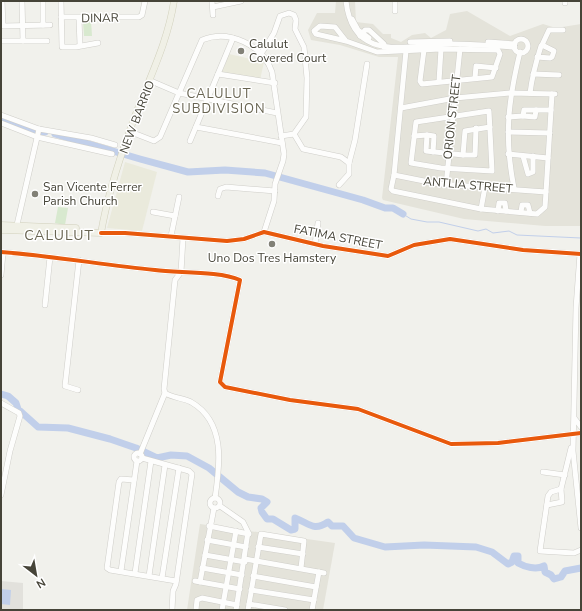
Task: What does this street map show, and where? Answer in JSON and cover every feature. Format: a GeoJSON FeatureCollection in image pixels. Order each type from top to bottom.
{"type":"FeatureCollection","features":[{"type":"Feature","properties":{"kind":"main road","name":"NEW BARRIO"},"geometry":{"type":"LineString","coordinates":[[102,231],[115,179],[130,130],[151,81],[170,27],[174,1]]}},
{"type":"Feature","properties":{"kind":"main road"},"geometry":{"type":"LineString","coordinates":[[1,225],[102,231]]}},
{"type":"Feature","properties":{"kind":"main road"},"geometry":{"type":"LineString","coordinates":[[1,230],[16,227]]}},
{"type":"Feature","properties":{"kind":"street"},"geometry":{"type":"LineString","coordinates":[[2,1],[3,26],[50,25]]}},
{"type":"Feature","properties":{"kind":"street"},"geometry":{"type":"LineString","coordinates":[[22,1],[23,41]]}},
{"type":"Feature","properties":{"kind":"street"},"geometry":{"type":"LineString","coordinates":[[43,1],[43,25]]}},
{"type":"Feature","properties":{"kind":"street"},"geometry":{"type":"LineString","coordinates":[[61,1],[62,47],[76,47],[80,45],[98,43]]}},
{"type":"Feature","properties":{"kind":"street","name":"DINAR"},"geometry":{"type":"LineString","coordinates":[[61,18],[79,19],[139,17],[142,15],[146,1]]}},
{"type":"Feature","properties":{"kind":"street"},"geometry":{"type":"LineString","coordinates":[[212,1],[213,15]]}},
{"type":"Feature","properties":{"kind":"street"},"geometry":{"type":"LineString","coordinates":[[213,7],[241,1]]}},
{"type":"Feature","properties":{"kind":"street"},"geometry":{"type":"LineString","coordinates":[[346,1],[349,12],[361,35],[384,45],[465,42],[515,46],[520,52]]}},
{"type":"Feature","properties":{"kind":"street"},"geometry":{"type":"LineString","coordinates":[[349,1],[349,12]]}},
{"type":"Feature","properties":{"kind":"street"},"geometry":{"type":"LineString","coordinates":[[395,1],[395,11]]}},
{"type":"Feature","properties":{"kind":"street"},"geometry":{"type":"LineString","coordinates":[[261,54],[274,33],[280,16],[288,13],[294,15],[296,20],[295,29],[304,47],[307,78],[306,117],[294,134],[281,136]]}},
{"type":"Feature","properties":{"kind":"street"},"geometry":{"type":"LineString","coordinates":[[79,19],[80,45]]}},
{"type":"Feature","properties":{"kind":"street"},"geometry":{"type":"LineString","coordinates":[[346,41],[335,27],[320,26],[314,32],[316,34],[346,41],[377,52],[441,49],[498,50],[500,54],[492,77],[420,83],[424,50]]}},
{"type":"Feature","properties":{"kind":"street"},"geometry":{"type":"LineString","coordinates":[[530,93],[537,57],[549,30],[563,30]]}},
{"type":"Feature","properties":{"kind":"street"},"geometry":{"type":"LineString","coordinates":[[190,141],[233,38]]}},
{"type":"Feature","properties":{"kind":"street"},"geometry":{"type":"LineString","coordinates":[[102,231],[227,241],[244,239],[264,232],[279,172],[284,161],[277,113],[275,83],[269,62],[261,54],[246,43],[233,38],[202,40],[158,140],[154,141],[136,134]]}},
{"type":"Feature","properties":{"kind":"street"},"geometry":{"type":"LineString","coordinates":[[515,46],[519,39],[527,42],[527,49],[520,52]]}},
{"type":"Feature","properties":{"kind":"street"},"geometry":{"type":"LineString","coordinates":[[1,41],[47,41]]}},
{"type":"Feature","properties":{"kind":"street"},"geometry":{"type":"LineString","coordinates":[[537,57],[552,57],[554,50],[542,45]]}},
{"type":"Feature","properties":{"kind":"street"},"geometry":{"type":"LineString","coordinates":[[439,81],[441,49]]}},
{"type":"Feature","properties":{"kind":"street","name":"ORION STREET"},"geometry":{"type":"LineString","coordinates":[[446,185],[460,50]]}},
{"type":"Feature","properties":{"kind":"street"},"geometry":{"type":"LineString","coordinates":[[401,108],[455,98],[510,93],[554,94],[551,110],[544,209],[537,214],[481,210],[392,190],[406,51]]}},
{"type":"Feature","properties":{"kind":"street"},"geometry":{"type":"LineString","coordinates":[[514,188],[508,154],[508,117],[510,93],[520,52]]}},
{"type":"Feature","properties":{"kind":"street"},"geometry":{"type":"LineString","coordinates":[[339,185],[349,174],[367,64]]}},
{"type":"Feature","properties":{"kind":"street"},"geometry":{"type":"LineString","coordinates":[[475,78],[476,66],[496,68]]}},
{"type":"Feature","properties":{"kind":"street"},"geometry":{"type":"LineString","coordinates":[[218,74],[275,83]]}},
{"type":"Feature","properties":{"kind":"street"},"geometry":{"type":"LineString","coordinates":[[533,74],[559,75]]}},
{"type":"Feature","properties":{"kind":"street"},"geometry":{"type":"LineString","coordinates":[[151,81],[179,93],[207,100],[277,113]]}},
{"type":"Feature","properties":{"kind":"street"},"geometry":{"type":"LineString","coordinates":[[508,117],[523,116],[523,110],[551,110]]}},
{"type":"Feature","properties":{"kind":"street"},"geometry":{"type":"LineString","coordinates":[[489,111],[490,127],[492,171],[447,169],[411,163],[416,122],[489,111]]}},
{"type":"Feature","properties":{"kind":"street"},"geometry":{"type":"LineString","coordinates":[[1,115],[38,133],[91,138],[115,145]]}},
{"type":"Feature","properties":{"kind":"street"},"geometry":{"type":"LineString","coordinates":[[1,123],[112,154]]}},
{"type":"Feature","properties":{"kind":"street"},"geometry":{"type":"LineString","coordinates":[[196,127],[282,143]]}},
{"type":"Feature","properties":{"kind":"street"},"geometry":{"type":"LineString","coordinates":[[463,155],[465,131],[476,128],[490,127]]}},
{"type":"Feature","properties":{"kind":"street"},"geometry":{"type":"LineString","coordinates":[[414,136],[427,135],[426,151],[475,155],[476,128]]}},
{"type":"Feature","properties":{"kind":"street"},"geometry":{"type":"LineString","coordinates":[[508,132],[550,133]]}},
{"type":"Feature","properties":{"kind":"street"},"geometry":{"type":"LineString","coordinates":[[16,227],[38,133]]}},
{"type":"Feature","properties":{"kind":"street"},"geometry":{"type":"LineString","coordinates":[[294,134],[302,149],[341,157],[350,163]]}},
{"type":"Feature","properties":{"kind":"street"},"geometry":{"type":"LineString","coordinates":[[508,154],[548,158]]}},
{"type":"Feature","properties":{"kind":"street"},"geometry":{"type":"LineString","coordinates":[[523,156],[528,174],[533,172],[533,156]]}},
{"type":"Feature","properties":{"kind":"street","name":"ANTLIA STREET"},"geometry":{"type":"LineString","coordinates":[[394,175],[446,185],[514,188],[546,192]]}},
{"type":"Feature","properties":{"kind":"street"},"geometry":{"type":"LineString","coordinates":[[218,196],[220,189],[226,187],[275,191]]}},
{"type":"Feature","properties":{"kind":"street"},"geometry":{"type":"LineString","coordinates":[[481,210],[485,187]]}},
{"type":"Feature","properties":{"kind":"street"},"geometry":{"type":"LineString","coordinates":[[171,236],[178,197]]}},
{"type":"Feature","properties":{"kind":"street"},"geometry":{"type":"LineString","coordinates":[[498,211],[499,204],[505,203],[507,204],[506,211]]}},
{"type":"Feature","properties":{"kind":"street"},"geometry":{"type":"LineString","coordinates":[[153,212],[174,216]]}},
{"type":"Feature","properties":{"kind":"street"},"geometry":{"type":"LineString","coordinates":[[315,244],[318,223]]}},
{"type":"Feature","properties":{"kind":"street","name":"FATIMA STREET"},"geometry":{"type":"LineString","coordinates":[[264,232],[364,254],[388,256],[414,245],[450,239],[523,250],[580,254]]}},
{"type":"Feature","properties":{"kind":"street"},"geometry":{"type":"LineString","coordinates":[[141,455],[143,446],[165,393],[169,330],[175,280],[181,272],[183,238]]}},
{"type":"Feature","properties":{"kind":"street"},"geometry":{"type":"LineString","coordinates":[[1,275],[2,252],[79,260],[157,271],[217,275],[236,278],[240,281],[220,382],[223,386],[290,400],[350,408],[451,444],[498,443],[581,433]]}},
{"type":"Feature","properties":{"kind":"street"},"geometry":{"type":"LineString","coordinates":[[547,505],[562,502],[561,489],[573,443],[575,419],[576,308],[580,254]]}},
{"type":"Feature","properties":{"kind":"street"},"geometry":{"type":"LineString","coordinates":[[45,305],[50,257]]}},
{"type":"Feature","properties":{"kind":"street"},"geometry":{"type":"LineString","coordinates":[[78,390],[65,386],[79,260]]}},
{"type":"Feature","properties":{"kind":"street"},"geometry":{"type":"LineString","coordinates":[[165,393],[190,402],[204,413],[216,433],[219,442],[220,472],[215,498],[210,501],[212,507],[208,521],[209,526],[207,540],[198,582],[240,589]]}},
{"type":"Feature","properties":{"kind":"street"},"geometry":{"type":"LineString","coordinates":[[1,403],[19,413],[20,416],[10,451],[1,495]]}},
{"type":"Feature","properties":{"kind":"street"},"geometry":{"type":"LineString","coordinates":[[575,419],[581,427]]}},
{"type":"Feature","properties":{"kind":"street"},"geometry":{"type":"LineString","coordinates":[[573,443],[581,528]]}},
{"type":"Feature","properties":{"kind":"street"},"geometry":{"type":"LineString","coordinates":[[121,571],[137,461],[135,456],[137,453],[151,462],[189,471],[192,476],[176,581],[173,591],[172,610]]}},
{"type":"Feature","properties":{"kind":"street"},"geometry":{"type":"LineString","coordinates":[[134,574],[151,462]]}},
{"type":"Feature","properties":{"kind":"street"},"geometry":{"type":"LineString","coordinates":[[148,576],[165,465]]}},
{"type":"Feature","properties":{"kind":"street"},"geometry":{"type":"LineString","coordinates":[[162,578],[179,468]]}},
{"type":"Feature","properties":{"kind":"street"},"geometry":{"type":"LineString","coordinates":[[543,472],[565,475]]}},
{"type":"Feature","properties":{"kind":"street"},"geometry":{"type":"LineString","coordinates":[[134,480],[121,479],[119,482],[108,558],[108,569],[176,581]]}},
{"type":"Feature","properties":{"kind":"street"},"geometry":{"type":"LineString","coordinates":[[561,489],[549,494],[540,551],[574,553],[581,550]]}},
{"type":"Feature","properties":{"kind":"street"},"geometry":{"type":"LineString","coordinates":[[215,498],[220,501],[220,506]]}},
{"type":"Feature","properties":{"kind":"street"},"geometry":{"type":"LineString","coordinates":[[196,610],[199,598],[224,602],[237,608],[245,560],[249,534],[243,522],[220,506],[212,507]]}},
{"type":"Feature","properties":{"kind":"street"},"geometry":{"type":"LineString","coordinates":[[209,526],[249,534]]}},
{"type":"Feature","properties":{"kind":"street"},"geometry":{"type":"LineString","coordinates":[[222,610],[236,531]]}},
{"type":"Feature","properties":{"kind":"street"},"geometry":{"type":"LineString","coordinates":[[248,610],[260,535],[263,533],[302,540],[305,543],[301,568]]}},
{"type":"Feature","properties":{"kind":"street"},"geometry":{"type":"LineString","coordinates":[[207,540],[246,547]]}},
{"type":"Feature","properties":{"kind":"street"},"geometry":{"type":"LineString","coordinates":[[258,547],[303,554]]}},
{"type":"Feature","properties":{"kind":"street"},"geometry":{"type":"LineString","coordinates":[[204,555],[231,559],[256,560],[321,572],[316,587],[312,610]]}},
{"type":"Feature","properties":{"kind":"street"},"geometry":{"type":"LineString","coordinates":[[202,568],[242,575]]}},
{"type":"Feature","properties":{"kind":"street"},"geometry":{"type":"LineString","coordinates":[[253,576],[316,587]]}},
{"type":"Feature","properties":{"kind":"street"},"geometry":{"type":"LineString","coordinates":[[251,590],[314,600]]}},
{"type":"Feature","properties":{"kind":"street"},"geometry":{"type":"LineString","coordinates":[[248,604],[285,610]]}},
{"type":"Feature","properties":{"kind":"shaded area"},"geometry":{"type":"Polygon","coordinates":[[[336,1],[355,1],[356,22],[373,24],[383,34],[391,34],[391,38],[401,42],[412,35],[425,33],[431,38],[446,30],[450,14],[467,11],[510,36],[543,24],[556,28],[581,24],[581,226],[545,226],[464,219],[383,200],[382,198],[398,57],[379,57],[340,45],[311,40],[308,30],[317,13],[335,13],[336,1]]]}},
{"type":"Feature","properties":{"kind":"shaded area"},"geometry":{"type":"Polygon","coordinates":[[[229,54],[264,62],[260,80],[222,72],[229,54]]]}},
{"type":"Feature","properties":{"kind":"shaded area"},"geometry":{"type":"Polygon","coordinates":[[[125,162],[157,172],[142,231],[107,228],[125,162]]]}},
{"type":"Feature","properties":{"kind":"shaded area"},"geometry":{"type":"Polygon","coordinates":[[[200,524],[335,543],[323,610],[187,610],[200,524]]]}},
{"type":"Feature","properties":{"kind":"shaded area"},"geometry":{"type":"Polygon","coordinates":[[[1,581],[23,583],[23,610],[1,610],[1,581]]]}},
{"type":"Feature","properties":{"kind":"green space"},"geometry":{"type":"Polygon","coordinates":[[[91,20],[92,36],[84,36],[83,21],[91,20]]]}},
{"type":"Feature","properties":{"kind":"green space"},"geometry":{"type":"Polygon","coordinates":[[[58,207],[68,208],[65,225],[55,223],[58,207]]]}},
{"type":"Feature","properties":{"kind":"water"},"geometry":{"type":"Polygon","coordinates":[[[1,589],[11,590],[10,605],[1,604],[1,589]]]}},
{"type":"Feature","properties":{"kind":"waterway"},"geometry":{"type":"LineString","coordinates":[[1,120],[32,131],[45,132]]}},
{"type":"Feature","properties":{"kind":"waterway"},"geometry":{"type":"LineString","coordinates":[[55,134],[188,172],[225,170],[265,173],[363,200],[385,208],[393,208],[403,214]]}},
{"type":"Feature","properties":{"kind":"waterway"},"geometry":{"type":"LineString","coordinates":[[403,214],[411,219],[427,222],[439,222],[478,231],[486,229],[493,233],[509,231],[517,235],[581,238]]}},
{"type":"Feature","properties":{"kind":"waterway"},"geometry":{"type":"LineString","coordinates":[[1,394],[8,396],[16,403],[18,409],[38,427],[68,428],[110,439],[136,448],[157,458],[171,455],[187,456],[209,468],[238,492],[248,497],[262,499],[267,502],[261,508],[267,519],[273,519],[291,530],[295,529],[295,518],[311,526],[323,525],[328,522],[332,526],[343,526],[354,538],[385,547],[424,545],[476,547],[492,552],[508,564],[512,562],[514,556],[518,556],[518,563],[524,566],[531,568],[544,566],[545,572],[551,575],[554,579],[561,577],[565,571],[581,568]]}},
{"type":"Feature","properties":{"kind":"cycle path"},"geometry":{"type":"LineString","coordinates":[[101,233],[125,233],[227,241],[244,239],[264,232],[323,246],[388,256],[414,245],[450,239],[523,250],[581,254]]}},
{"type":"Feature","properties":{"kind":"cycle path"},"geometry":{"type":"LineString","coordinates":[[1,252],[155,270],[221,275],[240,280],[220,382],[225,387],[290,400],[358,409],[451,444],[498,443],[581,433]]}},
{"type":"Feature","properties":{"kind":"place","name":"Calulut Covered Court"},"geometry":{"type":"Point","coordinates":[241,51]}},
{"type":"Feature","properties":{"kind":"place","name":"San Vicente Ferrer Parish Church"},"geometry":{"type":"Point","coordinates":[35,194]}},
{"type":"Feature","properties":{"kind":"place","name":"Uno Dos Tres Hamstery"},"geometry":{"type":"Point","coordinates":[272,244]}},
{"type":"Feature","properties":{"kind":"district","name":"CALULUT SUBDIVISION"},"geometry":{"type":"Point","coordinates":[219,100]}},
{"type":"Feature","properties":{"kind":"district","name":"CALULUT"},"geometry":{"type":"Point","coordinates":[59,235]}}]}
